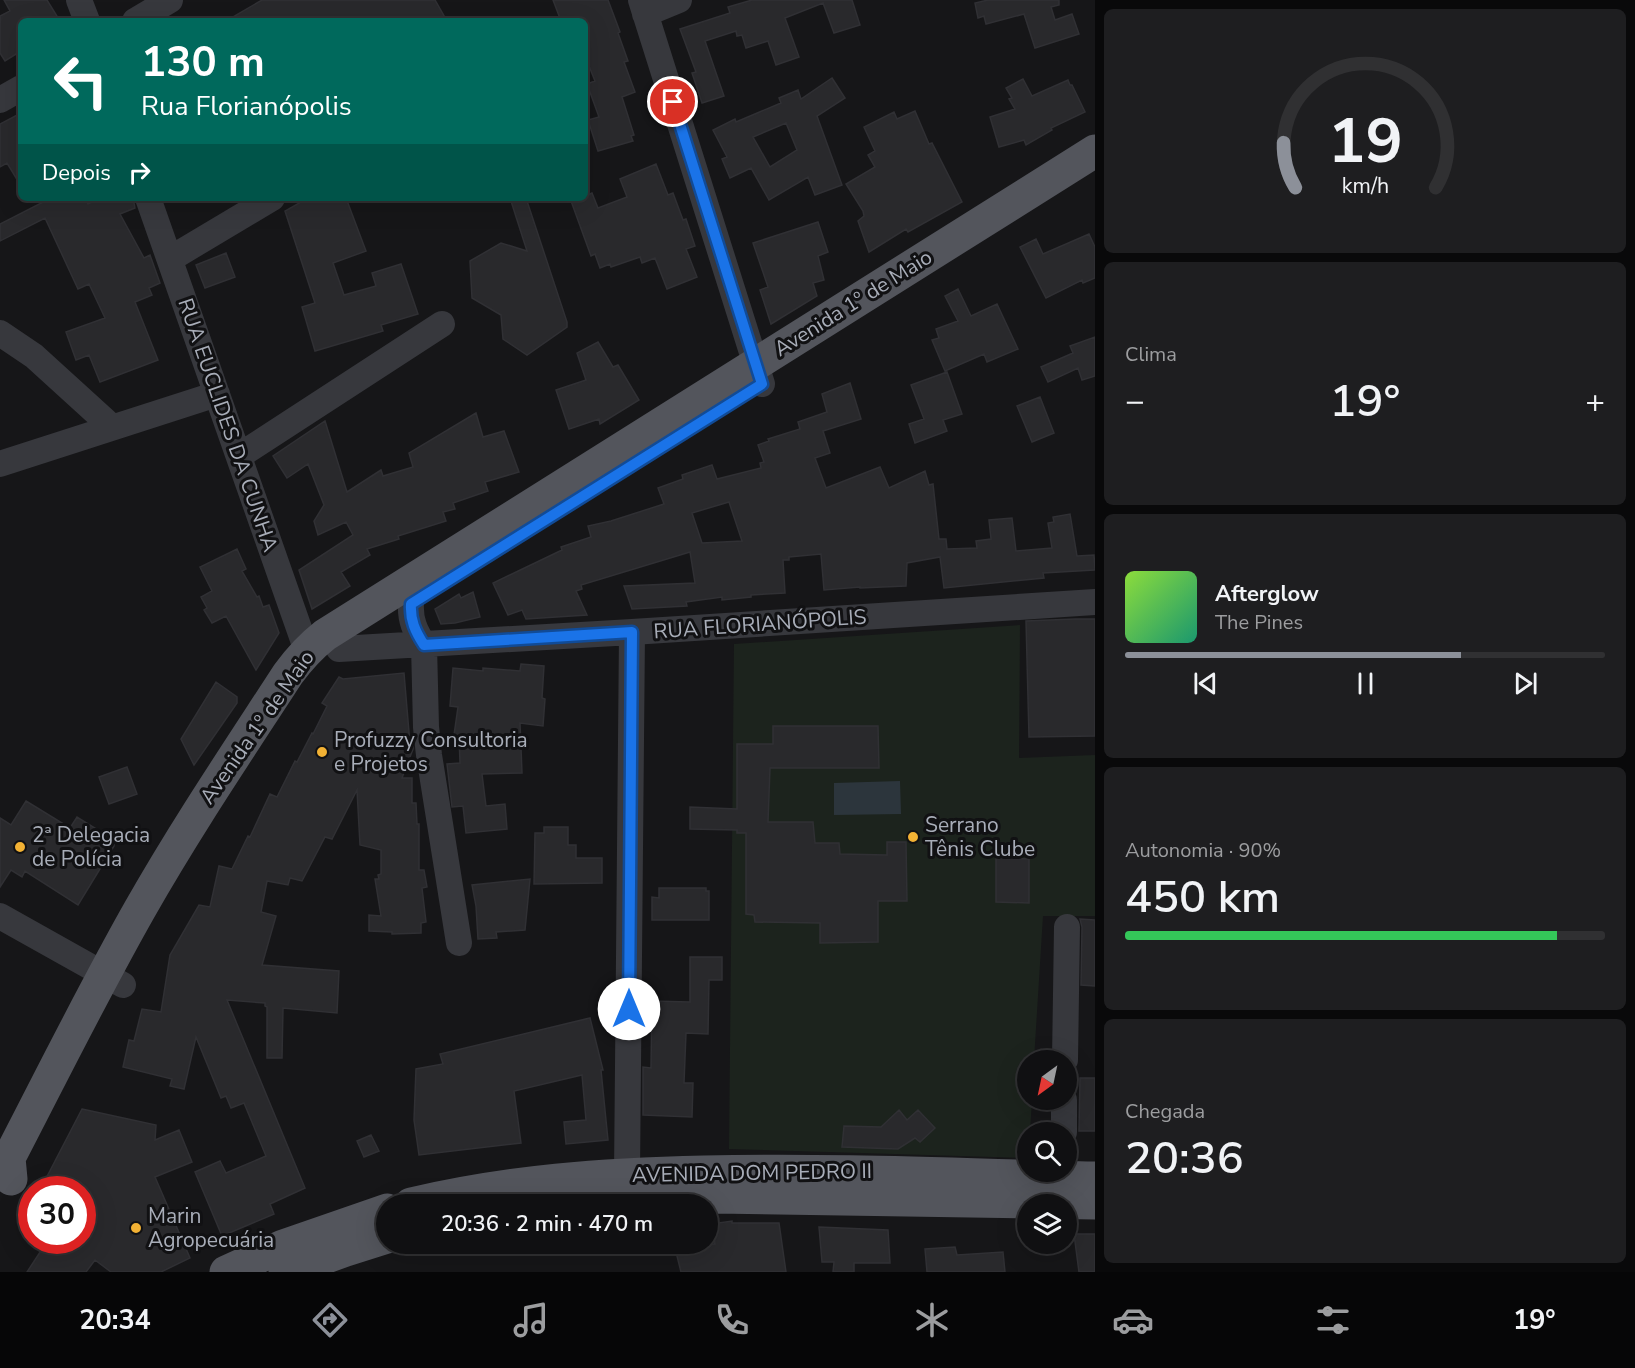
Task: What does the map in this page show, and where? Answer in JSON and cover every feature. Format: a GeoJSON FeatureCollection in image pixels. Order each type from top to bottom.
{"type":"FeatureCollection","features":[{"type":"Feature","properties":{"kind":"main road","name":"Avenida 1º de Maio"},"geometry":{"type":"LineString","coordinates":[[201,828],[318,669],[339,649],[411,604],[1095,151]]}},
{"type":"Feature","properties":{"kind":"main road","name":"Avenida 1º de Maio"},"geometry":{"type":"LineString","coordinates":[[5,1189],[26,1168],[114,980],[157,922],[201,828],[288,674],[307,651],[325,635],[1095,175]]}},
{"type":"Feature","properties":{"kind":"main road"},"geometry":{"type":"LineString","coordinates":[[307,651],[339,649]]}},
{"type":"Feature","properties":{"kind":"main road","name":"AVENIDA DOM PEDRO II"},"geometry":{"type":"LineString","coordinates":[[459,1194],[524,1183],[627,1174],[736,1171],[1017,1173]]}},
{"type":"Feature","properties":{"kind":"main road","name":"AVENIDA DOM PEDRO II"},"geometry":{"type":"LineString","coordinates":[[1077,1176],[1095,1178]]}},
{"type":"Feature","properties":{"kind":"main road","name":"AVENIDA DOM PEDRO II"},"geometry":{"type":"LineString","coordinates":[[718,1197],[1095,1203]]}},
{"type":"Feature","properties":{"kind":"main road"},"geometry":{"type":"LineString","coordinates":[[226,1272],[283,1246],[376,1214]]}},
{"type":"Feature","properties":{"kind":"main road"},"geometry":{"type":"LineString","coordinates":[[285,1272],[376,1240]]}},
{"type":"Feature","properties":{"kind":"street"},"geometry":{"type":"LineString","coordinates":[[79,0],[86,18]]}},
{"type":"Feature","properties":{"kind":"street"},"geometry":{"type":"LineString","coordinates":[[140,18],[171,0]]}},
{"type":"Feature","properties":{"kind":"street"},"geometry":{"type":"LineString","coordinates":[[679,0],[643,7],[759,374]]}},
{"type":"Feature","properties":{"kind":"street"},"geometry":{"type":"LineString","coordinates":[[0,100],[18,90]]}},
{"type":"Feature","properties":{"kind":"street","name":"RUA EUCLIDES DA CUNHA"},"geometry":{"type":"LineString","coordinates":[[149,201],[307,651]]}},
{"type":"Feature","properties":{"kind":"street"},"geometry":{"type":"LineString","coordinates":[[170,259],[267,201]]}},
{"type":"Feature","properties":{"kind":"street"},"geometry":{"type":"LineString","coordinates":[[238,456],[442,324]]}},
{"type":"Feature","properties":{"kind":"street"},"geometry":{"type":"LineString","coordinates":[[0,333],[34,357],[112,427]]}},
{"type":"Feature","properties":{"kind":"street"},"geometry":{"type":"LineString","coordinates":[[0,464],[217,394]]}},
{"type":"Feature","properties":{"kind":"street","name":"RUA FLORIANÓPOLIS"},"geometry":{"type":"LineString","coordinates":[[339,649],[1095,602]]}},
{"type":"Feature","properties":{"kind":"street"},"geometry":{"type":"LineString","coordinates":[[411,604],[413,624],[424,645],[429,755],[459,943]]}},
{"type":"Feature","properties":{"kind":"street"},"geometry":{"type":"LineString","coordinates":[[627,1174],[632,632]]}},
{"type":"Feature","properties":{"kind":"street"},"geometry":{"type":"LineString","coordinates":[[0,916],[114,980]]}},
{"type":"Feature","properties":{"kind":"street"},"geometry":{"type":"LineString","coordinates":[[1065,1050],[1066,927]]}},
{"type":"Feature","properties":{"kind":"shaded area","name":"Serrano Tênis Clube"},"geometry":{"type":"Polygon","coordinates":[[[1020,625],[1019,758],[1095,755],[1095,916],[1043,916],[1035,1050],[1017,1050],[1017,1110],[1031,1110],[1031,1122],[1017,1122],[1017,1158],[729,1149],[734,644],[1020,625]]]}},
{"type":"Feature","properties":{"kind":"shaded area"},"geometry":{"type":"Polygon","coordinates":[[[900,781],[901,814],[834,815],[834,783],[900,781]]]}},
{"type":"Feature","properties":{"kind":"building"},"geometry":{"type":"Polygon","coordinates":[[[4,0],[47,0],[58,18],[18,18],[18,53],[5,61],[0,53],[0,16],[10,11],[4,0]]]}},
{"type":"Feature","properties":{"kind":"building"},"geometry":{"type":"Polygon","coordinates":[[[262,0],[435,0],[445,18],[231,18],[262,0]]]}},
{"type":"Feature","properties":{"kind":"building"},"geometry":{"type":"Polygon","coordinates":[[[553,0],[608,0],[620,32],[618,33],[628,61],[624,62],[635,92],[622,97],[634,135],[631,136],[633,141],[598,151],[588,120],[599,117],[588,87],[588,84],[595,81],[588,64],[588,18],[560,18],[553,0]]]}},
{"type":"Feature","properties":{"kind":"building"},"geometry":{"type":"Polygon","coordinates":[[[752,0],[852,0],[860,25],[834,33],[823,3],[785,18],[799,57],[776,65],[768,41],[746,48],[742,35],[737,36],[736,31],[705,41],[724,96],[702,103],[692,73],[696,72],[680,29],[730,13],[728,7],[752,0]]]}},
{"type":"Feature","properties":{"kind":"building"},"geometry":{"type":"Polygon","coordinates":[[[988,0],[1059,0],[1059,5],[1051,7],[1055,20],[1072,14],[1079,34],[1035,48],[1024,14],[986,24],[984,16],[978,18],[975,3],[988,0]]]}},
{"type":"Feature","properties":{"kind":"building"},"geometry":{"type":"Polygon","coordinates":[[[832,78],[845,98],[817,116],[842,185],[815,195],[808,177],[769,200],[751,168],[730,178],[722,159],[727,157],[713,130],[735,119],[736,122],[781,103],[779,98],[798,90],[801,99],[832,78]],[[786,123],[753,137],[770,167],[797,150],[786,123]]]}},
{"type":"Feature","properties":{"kind":"building"},"geometry":{"type":"Polygon","coordinates":[[[1023,79],[1032,96],[1068,80],[1085,112],[1051,128],[1052,130],[1026,145],[1024,140],[999,147],[990,117],[1015,109],[1006,88],[1023,79]]]}},
{"type":"Feature","properties":{"kind":"building"},"geometry":{"type":"Polygon","coordinates":[[[915,111],[929,144],[932,143],[962,202],[908,232],[906,229],[869,252],[858,221],[864,216],[863,211],[846,184],[875,167],[868,155],[875,151],[864,127],[894,112],[897,119],[915,111]]]}},
{"type":"Feature","properties":{"kind":"building"},"geometry":{"type":"Polygon","coordinates":[[[18,115],[18,181],[7,163],[0,167],[0,124],[18,115]]]}},
{"type":"Feature","properties":{"kind":"building"},"geometry":{"type":"Polygon","coordinates":[[[656,164],[668,195],[673,193],[683,220],[686,219],[695,246],[686,249],[697,277],[667,289],[655,258],[642,263],[640,257],[611,267],[610,264],[600,268],[595,254],[591,256],[571,201],[588,201],[588,195],[592,193],[598,208],[627,197],[620,179],[656,164]]]}},
{"type":"Feature","properties":{"kind":"building"},"geometry":{"type":"Polygon","coordinates":[[[45,201],[86,201],[88,204],[94,201],[134,201],[135,208],[120,214],[144,258],[150,255],[160,283],[149,288],[152,295],[135,302],[158,360],[100,382],[89,355],[76,360],[66,332],[105,318],[89,284],[78,289],[45,218],[0,241],[0,224],[45,201]]]}},
{"type":"Feature","properties":{"kind":"building"},"geometry":{"type":"Polygon","coordinates":[[[303,201],[347,201],[366,251],[333,263],[344,295],[376,286],[372,273],[401,264],[418,314],[381,325],[383,331],[315,351],[302,307],[315,303],[285,211],[303,201]]]}},
{"type":"Feature","properties":{"kind":"building"},"geometry":{"type":"Polygon","coordinates":[[[511,201],[527,201],[567,322],[567,327],[527,355],[503,339],[501,315],[472,298],[470,261],[501,243],[527,251],[511,201]]]}},
{"type":"Feature","properties":{"kind":"building"},"geometry":{"type":"Polygon","coordinates":[[[818,222],[828,252],[818,256],[824,280],[813,283],[817,296],[771,324],[760,290],[768,287],[753,243],[818,222]]]}},
{"type":"Feature","properties":{"kind":"building"},"geometry":{"type":"Polygon","coordinates":[[[1089,234],[1095,247],[1095,278],[1083,283],[1082,280],[1046,298],[1020,247],[1036,239],[1043,254],[1089,234]]]}},
{"type":"Feature","properties":{"kind":"building"},"geometry":{"type":"Polygon","coordinates":[[[226,253],[235,277],[205,288],[196,265],[226,253]]]}},
{"type":"Feature","properties":{"kind":"building"},"geometry":{"type":"Polygon","coordinates":[[[958,289],[971,316],[997,304],[1018,349],[987,362],[984,354],[945,371],[932,340],[939,338],[936,329],[958,321],[945,296],[958,289]]]}},
{"type":"Feature","properties":{"kind":"building"},"geometry":{"type":"Polygon","coordinates":[[[1095,337],[1095,376],[1082,380],[1078,368],[1048,382],[1041,367],[1073,353],[1070,346],[1095,337]]]}},
{"type":"Feature","properties":{"kind":"building"},"geometry":{"type":"Polygon","coordinates":[[[598,342],[613,367],[618,365],[639,400],[600,424],[599,419],[569,429],[556,390],[586,380],[577,353],[598,342]]]}},
{"type":"Feature","properties":{"kind":"building"},"geometry":{"type":"Polygon","coordinates":[[[947,372],[962,414],[943,420],[947,431],[915,443],[909,424],[924,419],[911,385],[947,372]]]}},
{"type":"Feature","properties":{"kind":"building"},"geometry":{"type":"Polygon","coordinates":[[[850,383],[861,419],[823,431],[830,453],[815,458],[826,488],[880,467],[889,488],[925,471],[929,485],[933,484],[939,539],[946,539],[947,549],[977,548],[976,541],[991,539],[989,520],[1012,518],[1016,551],[1052,548],[1048,523],[1054,522],[1053,517],[1070,514],[1077,556],[1094,555],[1095,570],[1043,573],[1044,578],[944,588],[940,557],[907,563],[906,586],[824,590],[821,554],[789,557],[789,560],[783,560],[785,593],[722,600],[722,597],[686,602],[687,606],[632,609],[624,586],[695,583],[690,552],[581,585],[582,589],[576,591],[587,615],[526,619],[522,610],[508,615],[493,583],[562,550],[561,547],[591,537],[588,526],[664,504],[658,488],[683,479],[682,475],[712,465],[717,479],[761,468],[760,463],[764,462],[758,445],[769,441],[768,439],[800,429],[798,422],[827,412],[822,394],[850,383]],[[729,502],[692,513],[702,543],[742,541],[729,502]]]}},
{"type":"Feature","properties":{"kind":"building"},"geometry":{"type":"Polygon","coordinates":[[[1040,397],[1054,433],[1032,442],[1017,406],[1040,397]]]}},
{"type":"Feature","properties":{"kind":"building"},"geometry":{"type":"Polygon","coordinates":[[[476,413],[483,437],[504,431],[519,472],[485,482],[488,491],[453,503],[455,509],[443,512],[446,521],[398,536],[399,539],[367,549],[370,555],[341,572],[350,586],[312,609],[299,570],[353,535],[346,522],[318,535],[314,521],[324,505],[308,464],[287,478],[273,456],[325,421],[347,492],[381,470],[383,476],[413,467],[409,453],[476,413]]]}},
{"type":"Feature","properties":{"kind":"building"},"geometry":{"type":"Polygon","coordinates":[[[237,549],[246,569],[242,571],[257,597],[259,596],[263,607],[269,605],[279,633],[256,670],[226,616],[212,623],[204,610],[207,608],[201,597],[212,591],[200,567],[237,549]]]}},
{"type":"Feature","properties":{"kind":"building"},"geometry":{"type":"Polygon","coordinates":[[[473,592],[480,617],[441,624],[435,609],[459,594],[461,598],[473,592]]]}},
{"type":"Feature","properties":{"kind":"building"},"geometry":{"type":"Polygon","coordinates":[[[1095,619],[1095,736],[1029,737],[1026,621],[1095,619]]]}},
{"type":"Feature","properties":{"kind":"building"},"geometry":{"type":"Polygon","coordinates":[[[521,664],[544,666],[543,726],[520,723],[522,773],[482,774],[486,806],[505,804],[507,829],[466,833],[463,806],[452,807],[447,764],[460,763],[459,736],[454,735],[458,707],[450,706],[453,668],[520,671],[521,664]]]}},
{"type":"Feature","properties":{"kind":"building"},"geometry":{"type":"Polygon","coordinates":[[[404,673],[410,744],[413,745],[413,749],[402,778],[412,778],[412,803],[416,803],[417,824],[419,824],[419,870],[424,870],[427,887],[422,888],[426,922],[421,923],[421,933],[392,934],[392,932],[369,931],[369,915],[381,916],[375,879],[379,879],[378,875],[381,874],[381,850],[360,845],[357,790],[332,839],[325,837],[302,881],[290,878],[288,885],[267,881],[261,912],[276,916],[262,965],[339,971],[337,1013],[283,1008],[282,1058],[267,1058],[267,1007],[265,1003],[227,1000],[305,1188],[270,1204],[274,1214],[222,1236],[195,1172],[220,1161],[226,1173],[266,1156],[244,1103],[231,1108],[226,1096],[221,1098],[196,1037],[184,1089],[170,1086],[172,1079],[123,1067],[129,1040],[134,1041],[142,1009],[161,1012],[170,955],[199,905],[210,907],[219,866],[232,869],[270,794],[277,797],[327,706],[322,703],[339,677],[343,679],[404,673]]]}},
{"type":"Feature","properties":{"kind":"building"},"geometry":{"type":"Polygon","coordinates":[[[216,682],[237,697],[237,703],[194,765],[181,739],[216,682]]]}},
{"type":"Feature","properties":{"kind":"building"},"geometry":{"type":"Polygon","coordinates":[[[773,726],[878,726],[879,768],[770,768],[768,822],[813,822],[815,843],[839,843],[840,854],[887,855],[887,842],[906,842],[907,901],[878,901],[878,942],[820,943],[820,923],[755,922],[754,915],[746,914],[746,833],[737,833],[737,830],[690,829],[690,807],[737,809],[737,744],[773,744],[773,726]]]}},
{"type":"Feature","properties":{"kind":"building"},"geometry":{"type":"Polygon","coordinates":[[[127,767],[137,794],[109,804],[99,777],[127,767]]]}},
{"type":"Feature","properties":{"kind":"building"},"geometry":{"type":"Polygon","coordinates":[[[26,801],[70,828],[77,817],[114,840],[114,846],[78,905],[25,871],[22,877],[11,870],[0,887],[0,818],[11,825],[26,801]]]}},
{"type":"Feature","properties":{"kind":"building"},"geometry":{"type":"Polygon","coordinates":[[[544,827],[568,827],[568,845],[576,845],[576,858],[602,858],[602,883],[534,884],[535,833],[544,833],[544,827]]]}},
{"type":"Feature","properties":{"kind":"building"},"geometry":{"type":"Polygon","coordinates":[[[996,858],[1029,859],[1029,903],[996,902],[996,858]]]}},
{"type":"Feature","properties":{"kind":"building"},"geometry":{"type":"Polygon","coordinates":[[[530,879],[525,930],[496,932],[497,938],[478,939],[472,885],[530,879]]]}},
{"type":"Feature","properties":{"kind":"building"},"geometry":{"type":"Polygon","coordinates":[[[659,888],[706,888],[706,891],[709,891],[709,920],[652,920],[652,897],[659,898],[659,888]]]}},
{"type":"Feature","properties":{"kind":"building"},"geometry":{"type":"Polygon","coordinates":[[[1080,919],[1095,920],[1095,986],[1081,985],[1082,927],[1080,919]]]}},
{"type":"Feature","properties":{"kind":"building"},"geometry":{"type":"Polygon","coordinates":[[[690,957],[722,957],[722,980],[709,980],[708,1034],[686,1033],[684,1083],[693,1083],[692,1117],[643,1115],[643,1067],[651,1068],[652,1001],[690,1002],[690,957]]]}},
{"type":"Feature","properties":{"kind":"building"},"geometry":{"type":"Polygon","coordinates":[[[590,1018],[603,1070],[601,1070],[608,1140],[566,1144],[564,1122],[586,1120],[582,1075],[514,1091],[521,1143],[419,1155],[414,1120],[416,1069],[443,1064],[440,1054],[590,1018]]]}},
{"type":"Feature","properties":{"kind":"building"},"geometry":{"type":"Polygon","coordinates":[[[1080,1078],[1095,1078],[1095,1131],[1079,1131],[1080,1078]]]}},
{"type":"Feature","properties":{"kind":"building"},"geometry":{"type":"Polygon","coordinates":[[[82,1109],[156,1125],[155,1140],[179,1130],[192,1162],[155,1177],[190,1258],[161,1272],[111,1272],[95,1260],[86,1272],[27,1272],[39,1254],[96,1254],[96,1176],[47,1176],[82,1109]]]}},
{"type":"Feature","properties":{"kind":"building"},"geometry":{"type":"Polygon","coordinates":[[[899,1110],[907,1120],[918,1110],[935,1128],[920,1142],[915,1138],[898,1149],[842,1147],[844,1126],[881,1127],[899,1110]]]}},
{"type":"Feature","properties":{"kind":"building"},"geometry":{"type":"Polygon","coordinates":[[[371,1135],[379,1151],[364,1157],[357,1141],[371,1135]]]}},
{"type":"Feature","properties":{"kind":"building"},"geometry":{"type":"Polygon","coordinates":[[[732,1221],[732,1223],[779,1223],[786,1272],[681,1272],[676,1254],[718,1254],[718,1223],[732,1221]]]}},
{"type":"Feature","properties":{"kind":"building"},"geometry":{"type":"Polygon","coordinates":[[[819,1227],[888,1230],[890,1263],[854,1263],[854,1272],[833,1272],[834,1262],[822,1262],[819,1227]]]}},
{"type":"Feature","properties":{"kind":"building"},"geometry":{"type":"Polygon","coordinates":[[[1077,1234],[1095,1234],[1095,1272],[1079,1272],[1077,1234]]]}},
{"type":"Feature","properties":{"kind":"building"},"geometry":{"type":"Polygon","coordinates":[[[955,1247],[957,1255],[1003,1252],[1005,1272],[927,1272],[925,1249],[955,1247]]]}},
{"type":"Feature","properties":{"kind":"place","name":"Profuzzy Consultoria e Projetos"},"geometry":{"type":"Point","coordinates":[322,752]}},
{"type":"Feature","properties":{"kind":"place","name":"Serrano Tênis Clube"},"geometry":{"type":"Point","coordinates":[913,837]}},
{"type":"Feature","properties":{"kind":"place","name":"2ª Delegacia de Polícia"},"geometry":{"type":"Point","coordinates":[20,847]}},
{"type":"Feature","properties":{"kind":"place","name":"Marin Agropecuária"},"geometry":{"type":"Point","coordinates":[136,1228]}},
{"type":"Feature","properties":{"kind":"route"},"geometry":{"type":"LineString","coordinates":[[629,1009],[632,632],[424,645],[413,624],[411,604],[762,384],[673,102]]}}]}
